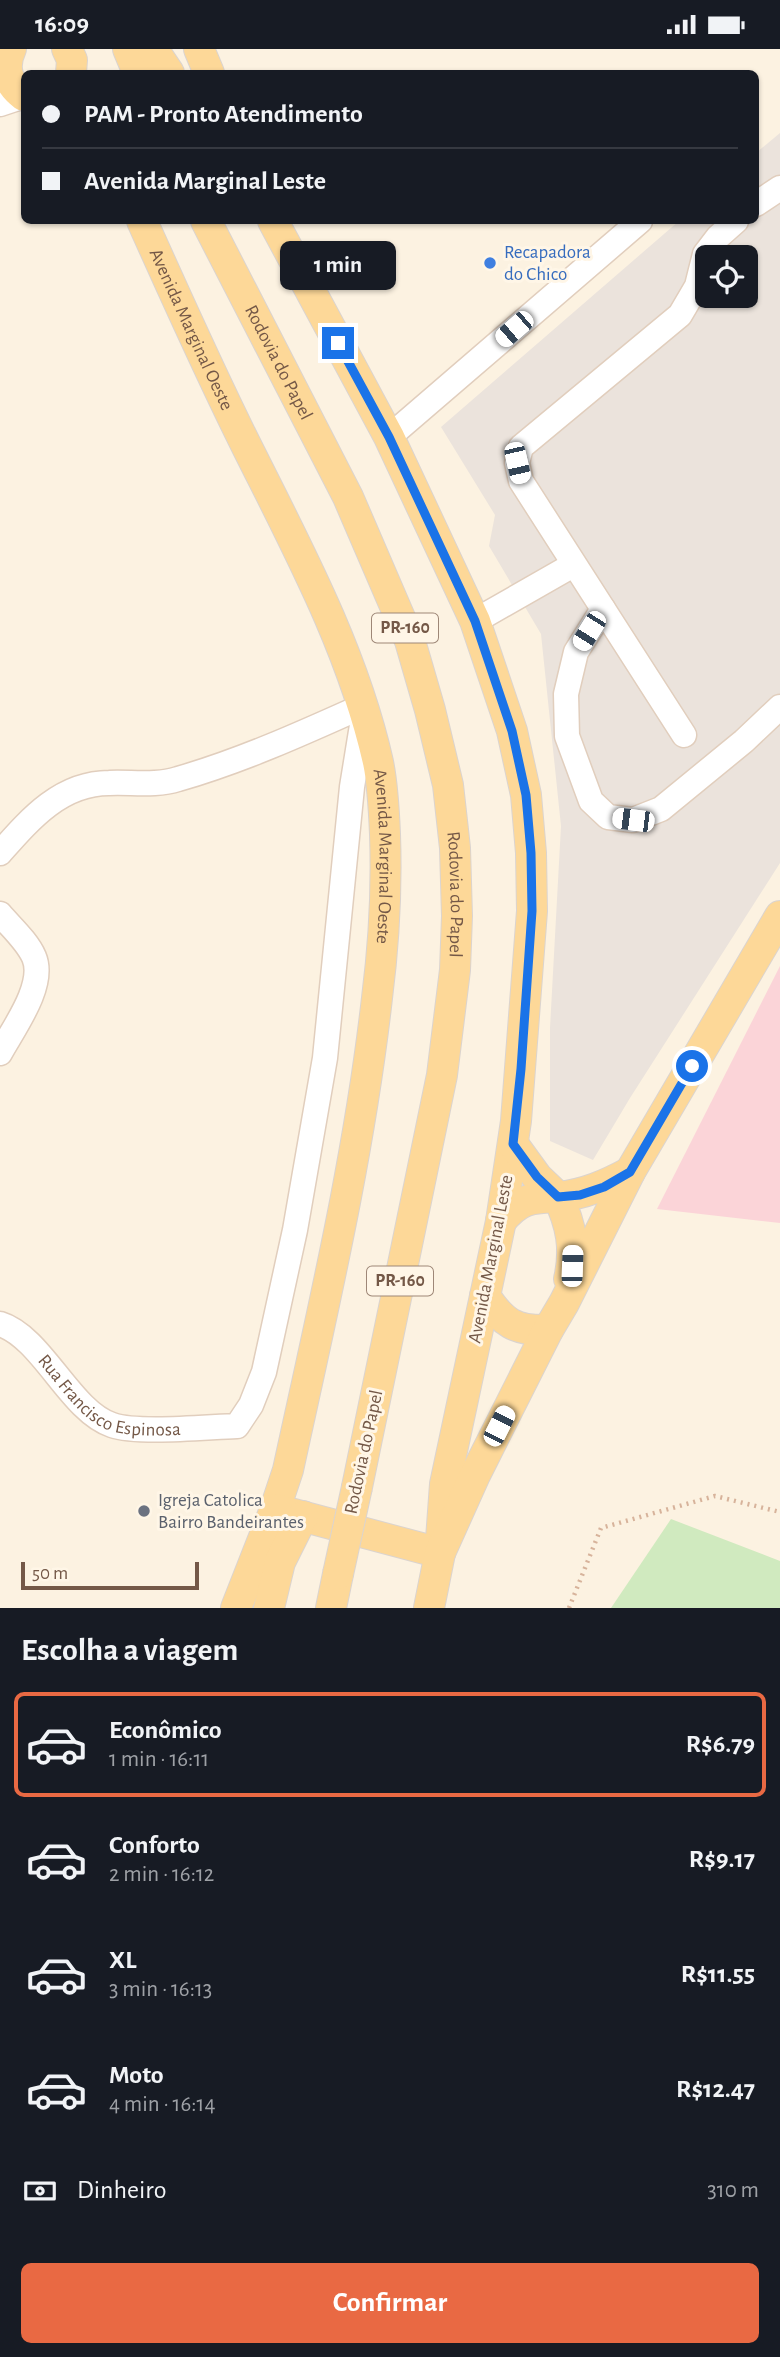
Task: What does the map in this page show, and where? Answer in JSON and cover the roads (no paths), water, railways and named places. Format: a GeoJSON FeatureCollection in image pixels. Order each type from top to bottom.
{"type":"FeatureCollection","features":[{"type":"Feature","properties":{"kind":"main road"},"geometry":{"type":"LineString","coordinates":[[128,49],[137,70]]}},
{"type":"Feature","properties":{"kind":"main road"},"geometry":{"type":"LineString","coordinates":[[153,49],[167,70]]}},
{"type":"Feature","properties":{"kind":"main road"},"geometry":{"type":"LineString","coordinates":[[199,49],[208,70]]}},
{"type":"Feature","properties":{"kind":"main road"},"geometry":{"type":"LineString","coordinates":[[7,52],[6,72],[10,82],[21,93]]}},
{"type":"Feature","properties":{"kind":"main road","name":"Avenida Marginal Oeste"},"geometry":{"type":"LineString","coordinates":[[143,224],[203,360],[314,584],[353,675],[378,764],[385,834],[387,888],[369,1072],[348,1197],[288,1470],[289,1512],[270,1608]]}},
{"type":"Feature","properties":{"kind":"main road","name":"Rodovia do Papel"},"geometry":{"type":"LineString","coordinates":[[208,224],[348,498],[410,641],[430,710],[447,785],[455,848],[455,970],[442,1075],[331,1608]]}},
{"type":"Feature","properties":{"kind":"main road","name":"Avenida Marginal Leste"},"geometry":{"type":"LineString","coordinates":[[275,224],[389,437],[475,621],[512,731],[526,795],[532,911],[513,1144],[501,1221],[445,1484],[440,1553]]}},
{"type":"Feature","properties":{"kind":"main road"},"geometry":{"type":"LineString","coordinates":[[429,1608],[440,1553],[475,1475],[548,1330],[564,1304],[630,1172],[776,931]]}},
{"type":"Feature","properties":{"kind":"main road"},"geometry":{"type":"LineString","coordinates":[[513,1144],[537,1177],[558,1197],[570,1226],[572,1266],[564,1304]]}},
{"type":"Feature","properties":{"kind":"main road"},"geometry":{"type":"LineString","coordinates":[[501,1221],[517,1204],[525,1200],[580,1195],[604,1187],[630,1172]]}},
{"type":"Feature","properties":{"kind":"main road"},"geometry":{"type":"LineString","coordinates":[[485,1296],[496,1312],[508,1322],[521,1329],[548,1330]]}},
{"type":"Feature","properties":{"kind":"main road"},"geometry":{"type":"LineString","coordinates":[[289,1512],[440,1553]]}},
{"type":"Feature","properties":{"kind":"main road","name":"Avenida Marginal Oeste"},"geometry":{"type":"LineString","coordinates":[[236,1608],[289,1512]]}},
{"type":"Feature","properties":{"kind":"street"},"geometry":{"type":"LineString","coordinates":[[0,104],[21,97]]}},
{"type":"Feature","properties":{"kind":"street"},"geometry":{"type":"LineString","coordinates":[[759,202],[780,188]]}},
{"type":"Feature","properties":{"kind":"street"},"geometry":{"type":"LineString","coordinates":[[389,437],[637,224]]}},
{"type":"Feature","properties":{"kind":"street"},"geometry":{"type":"LineString","coordinates":[[684,735],[521,481],[517,463],[521,447],[680,315],[697,286],[705,254],[733,224]]}},
{"type":"Feature","properties":{"kind":"street"},"geometry":{"type":"LineString","coordinates":[[475,621],[573,565]]}},
{"type":"Feature","properties":{"kind":"street"},"geometry":{"type":"LineString","coordinates":[[603,609],[576,652],[566,694],[567,736],[591,801],[608,817],[633,820],[661,809],[744,741],[780,707]]}},
{"type":"Feature","properties":{"kind":"street"},"geometry":{"type":"LineString","coordinates":[[0,853],[42,810],[79,786],[107,782],[139,784],[175,780],[363,709]]}},
{"type":"Feature","properties":{"kind":"street","name":"Rua Francisco Espinosa"},"geometry":{"type":"LineString","coordinates":[[0,1324],[20,1336],[94,1415],[112,1425],[136,1429],[237,1426],[251,1405],[264,1372],[295,1230],[325,1058],[352,787],[363,709]]}},
{"type":"Feature","properties":{"kind":"street"},"geometry":{"type":"LineString","coordinates":[[0,914],[35,958],[38,978],[0,1053]]}},
{"type":"Feature","properties":{"kind":"place","name":"Recapadora do Chico"},"geometry":{"type":"Point","coordinates":[490,263]}},
{"type":"Feature","properties":{"kind":"place","name":"Igreja Catolica Bairro Bandeirantes"},"geometry":{"type":"Point","coordinates":[144,1511]}}]}
